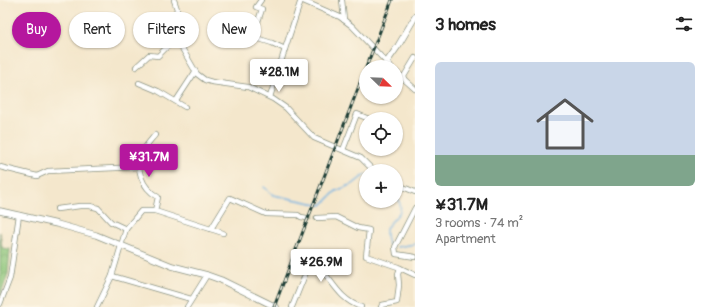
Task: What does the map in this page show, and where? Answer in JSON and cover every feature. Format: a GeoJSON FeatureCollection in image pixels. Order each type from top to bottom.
{"type":"FeatureCollection","features":[{"type":"Feature","properties":{"kind":"street"},"geometry":{"type":"LineString","coordinates":[[174,0],[177,9],[176,12]]}},
{"type":"Feature","properties":{"kind":"street"},"geometry":{"type":"LineString","coordinates":[[261,0],[256,7],[262,9],[253,37],[272,43],[284,49]]}},
{"type":"Feature","properties":{"kind":"street"},"geometry":{"type":"LineString","coordinates":[[270,98],[284,49],[301,0],[328,11],[344,20],[384,60]]}},
{"type":"Feature","properties":{"kind":"street"},"geometry":{"type":"LineString","coordinates":[[342,0],[344,20]]}},
{"type":"Feature","properties":{"kind":"street"},"geometry":{"type":"LineString","coordinates":[[391,60],[415,17]]}},
{"type":"Feature","properties":{"kind":"street"},"geometry":{"type":"LineString","coordinates":[[136,67],[149,55],[158,56],[166,48]]}},
{"type":"Feature","properties":{"kind":"street"},"geometry":{"type":"LineString","coordinates":[[182,48],[195,72],[205,80],[248,87],[270,98],[286,108],[314,138],[361,158],[367,164]]}},
{"type":"Feature","properties":{"kind":"street"},"geometry":{"type":"LineString","coordinates":[[415,58],[403,78],[415,88]]}},
{"type":"Feature","properties":{"kind":"street"},"geometry":{"type":"LineString","coordinates":[[176,101],[195,72]]}},
{"type":"Feature","properties":{"kind":"street"},"geometry":{"type":"LineString","coordinates":[[139,83],[158,91],[185,107]]}},
{"type":"Feature","properties":{"kind":"street"},"geometry":{"type":"LineString","coordinates":[[343,150],[357,114],[359,115]]}},
{"type":"Feature","properties":{"kind":"street"},"geometry":{"type":"LineString","coordinates":[[155,136],[143,151],[139,167],[141,180],[151,193],[158,198],[155,211]]}},
{"type":"Feature","properties":{"kind":"street"},"geometry":{"type":"LineString","coordinates":[[0,167],[37,176],[48,171],[139,167],[147,163],[163,161]]}},
{"type":"Feature","properties":{"kind":"street"},"geometry":{"type":"LineString","coordinates":[[403,187],[415,192]]}},
{"type":"Feature","properties":{"kind":"street"},"geometry":{"type":"LineString","coordinates":[[211,229],[230,198],[266,214],[298,215],[301,218],[307,218]]}},
{"type":"Feature","properties":{"kind":"street"},"geometry":{"type":"LineString","coordinates":[[57,209],[80,206],[98,208],[111,222],[126,229]]}},
{"type":"Feature","properties":{"kind":"street"},"geometry":{"type":"LineString","coordinates":[[415,208],[395,247],[396,254],[415,257]]}},
{"type":"Feature","properties":{"kind":"street"},"geometry":{"type":"LineString","coordinates":[[0,211],[96,235],[172,266],[207,275],[267,305],[276,307]]}},
{"type":"Feature","properties":{"kind":"street"},"geometry":{"type":"LineString","coordinates":[[97,307],[112,276],[126,229],[142,211],[155,211],[223,233]]}},
{"type":"Feature","properties":{"kind":"street"},"geometry":{"type":"LineString","coordinates":[[0,304],[10,278],[18,215]]}},
{"type":"Feature","properties":{"kind":"street"},"geometry":{"type":"LineString","coordinates":[[317,218],[336,217],[358,228],[369,230],[366,256],[415,275]]}},
{"type":"Feature","properties":{"kind":"street"},"geometry":{"type":"LineString","coordinates":[[292,307],[311,260],[317,264],[346,300],[361,307]]}},
{"type":"Feature","properties":{"kind":"street"},"geometry":{"type":"LineString","coordinates":[[383,306],[397,302],[399,285],[398,274],[400,268]]}},
{"type":"Feature","properties":{"kind":"street"},"geometry":{"type":"LineString","coordinates":[[187,307],[207,275]]}},
{"type":"Feature","properties":{"kind":"street"},"geometry":{"type":"LineString","coordinates":[[112,276],[191,299]]}},
{"type":"Feature","properties":{"kind":"green space"},"geometry":{"type":"Polygon","coordinates":[[[0,232],[2,248],[10,249],[8,274],[0,297],[0,232]]]}},
{"type":"Feature","properties":{"kind":"waterway"},"geometry":{"type":"LineString","coordinates":[[264,187],[273,195],[322,205],[336,191],[353,184],[359,179]]}},
{"type":"Feature","properties":{"kind":"waterway"},"geometry":{"type":"LineString","coordinates":[[393,247],[387,241],[386,228],[397,216],[400,208]]}},
{"type":"Feature","properties":{"kind":"waterway"},"geometry":{"type":"LineString","coordinates":[[397,247],[415,244]]}},
{"type":"Feature","properties":{"kind":"tunnel"},"geometry":{"type":"LineString","coordinates":[[307,218],[317,218]]}},
{"type":"Feature","properties":{"kind":"railway"},"geometry":{"type":"LineString","coordinates":[[274,307],[392,0]]}}]}
